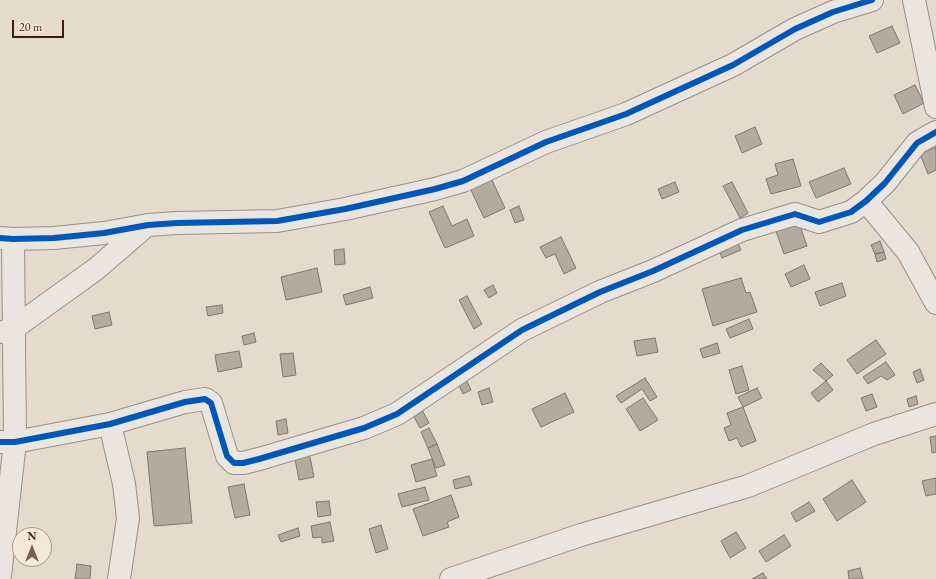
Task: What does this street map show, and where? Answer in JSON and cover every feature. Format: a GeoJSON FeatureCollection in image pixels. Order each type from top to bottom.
{"type":"FeatureCollection","features":[{"type":"Feature","properties":{"kind":"street"},"geometry":{"type":"LineString","coordinates":[[0,576],[8,442],[6,238],[96,234],[148,225],[277,221],[312,216],[383,201],[463,181],[546,142],[626,114],[733,65],[795,29],[833,12],[872,0]]}},
{"type":"Feature","properties":{"kind":"street"},"geometry":{"type":"LineString","coordinates":[[914,0],[936,107]]}},
{"type":"Feature","properties":{"kind":"street"},"geometry":{"type":"LineString","coordinates":[[8,442],[110,424],[185,402],[205,399],[211,404],[227,456],[234,462],[243,463],[259,459],[364,428],[397,414],[522,330],[600,292],[653,271],[742,230],[795,214],[819,222],[850,212],[866,201],[885,183],[917,143],[936,132]]}},
{"type":"Feature","properties":{"kind":"street"},"geometry":{"type":"LineString","coordinates":[[866,201],[908,252],[936,302]]}},
{"type":"Feature","properties":{"kind":"street"},"geometry":{"type":"LineString","coordinates":[[7,330],[96,269],[148,225]]}},
{"type":"Feature","properties":{"kind":"street"},"geometry":{"type":"LineString","coordinates":[[451,579],[581,535],[748,486],[874,434],[936,414]]}},
{"type":"Feature","properties":{"kind":"street"},"geometry":{"type":"LineString","coordinates":[[110,424],[124,484],[128,518],[119,579]]}},
{"type":"Feature","properties":{"kind":"building"},"geometry":{"type":"Polygon","coordinates":[[[892,26],[900,43],[877,53],[869,36],[892,26]]]}},
{"type":"Feature","properties":{"kind":"building"},"geometry":{"type":"Polygon","coordinates":[[[915,85],[924,103],[903,114],[894,95],[915,85]]]}},
{"type":"Feature","properties":{"kind":"building"},"geometry":{"type":"Polygon","coordinates":[[[755,127],[762,144],[742,153],[735,136],[755,127]]]}},
{"type":"Feature","properties":{"kind":"building"},"geometry":{"type":"Polygon","coordinates":[[[936,147],[936,170],[928,174],[920,154],[936,147]]]}},
{"type":"Feature","properties":{"kind":"building"},"geometry":{"type":"Polygon","coordinates":[[[793,159],[801,186],[771,194],[766,179],[778,175],[775,164],[793,159]]]}},
{"type":"Feature","properties":{"kind":"building"},"geometry":{"type":"Polygon","coordinates":[[[844,168],[851,184],[816,198],[809,182],[844,168]]]}},
{"type":"Feature","properties":{"kind":"building"},"geometry":{"type":"Polygon","coordinates":[[[491,178],[505,208],[484,218],[470,188],[491,178]]]}},
{"type":"Feature","properties":{"kind":"building"},"geometry":{"type":"Polygon","coordinates":[[[675,182],[679,192],[662,199],[658,189],[675,182]]]}},
{"type":"Feature","properties":{"kind":"building"},"geometry":{"type":"Polygon","coordinates":[[[732,182],[748,213],[740,218],[723,186],[732,182]]]}},
{"type":"Feature","properties":{"kind":"building"},"geometry":{"type":"Polygon","coordinates":[[[443,206],[452,226],[467,219],[474,236],[445,248],[429,212],[443,206]]]}},
{"type":"Feature","properties":{"kind":"building"},"geometry":{"type":"Polygon","coordinates":[[[519,206],[524,220],[515,223],[510,210],[519,206]]]}},
{"type":"Feature","properties":{"kind":"building"},"geometry":{"type":"Polygon","coordinates":[[[799,223],[807,246],[784,254],[776,231],[799,223]]]}},
{"type":"Feature","properties":{"kind":"building"},"geometry":{"type":"Polygon","coordinates":[[[561,237],[576,268],[564,274],[555,254],[546,258],[540,247],[561,237]]]}},
{"type":"Feature","properties":{"kind":"building"},"geometry":{"type":"Polygon","coordinates":[[[880,241],[884,252],[875,254],[871,245],[880,241]]]}},
{"type":"Feature","properties":{"kind":"building"},"geometry":{"type":"Polygon","coordinates":[[[738,243],[741,250],[722,258],[719,250],[738,243]]]}},
{"type":"Feature","properties":{"kind":"building"},"geometry":{"type":"Polygon","coordinates":[[[344,249],[345,264],[335,265],[334,250],[344,249]]]}},
{"type":"Feature","properties":{"kind":"building"},"geometry":{"type":"Polygon","coordinates":[[[884,252],[886,259],[877,262],[875,254],[884,252]]]}},
{"type":"Feature","properties":{"kind":"building"},"geometry":{"type":"Polygon","coordinates":[[[804,265],[810,279],[791,287],[785,274],[804,265]]]}},
{"type":"Feature","properties":{"kind":"building"},"geometry":{"type":"Polygon","coordinates":[[[317,268],[322,292],[286,300],[281,277],[317,268]]]}},
{"type":"Feature","properties":{"kind":"building"},"geometry":{"type":"Polygon","coordinates":[[[741,278],[746,293],[750,292],[757,312],[713,326],[702,289],[741,278]]]}},
{"type":"Feature","properties":{"kind":"building"},"geometry":{"type":"Polygon","coordinates":[[[842,283],[846,296],[820,306],[815,292],[842,283]]]}},
{"type":"Feature","properties":{"kind":"building"},"geometry":{"type":"Polygon","coordinates":[[[493,285],[497,293],[489,298],[484,290],[493,285]]]}},
{"type":"Feature","properties":{"kind":"building"},"geometry":{"type":"Polygon","coordinates":[[[370,287],[373,298],[346,305],[343,295],[370,287]]]}},
{"type":"Feature","properties":{"kind":"building"},"geometry":{"type":"Polygon","coordinates":[[[467,296],[482,324],[474,329],[459,300],[467,296]]]}},
{"type":"Feature","properties":{"kind":"building"},"geometry":{"type":"Polygon","coordinates":[[[222,305],[223,313],[208,316],[206,307],[222,305]]]}},
{"type":"Feature","properties":{"kind":"building"},"geometry":{"type":"Polygon","coordinates":[[[109,312],[112,325],[95,329],[92,316],[109,312]]]}},
{"type":"Feature","properties":{"kind":"building"},"geometry":{"type":"Polygon","coordinates":[[[749,319],[753,329],[730,338],[726,329],[749,319]]]}},
{"type":"Feature","properties":{"kind":"building"},"geometry":{"type":"Polygon","coordinates":[[[254,333],[256,342],[244,345],[242,336],[254,333]]]}},
{"type":"Feature","properties":{"kind":"building"},"geometry":{"type":"Polygon","coordinates":[[[655,338],[658,352],[637,356],[634,341],[655,338]]]}},
{"type":"Feature","properties":{"kind":"building"},"geometry":{"type":"Polygon","coordinates":[[[876,340],[886,354],[857,374],[847,360],[876,340]]]}},
{"type":"Feature","properties":{"kind":"building"},"geometry":{"type":"Polygon","coordinates":[[[717,343],[720,353],[703,358],[700,349],[717,343]]]}},
{"type":"Feature","properties":{"kind":"building"},"geometry":{"type":"Polygon","coordinates":[[[239,351],[242,367],[218,372],[215,355],[239,351]]]}},
{"type":"Feature","properties":{"kind":"building"},"geometry":{"type":"Polygon","coordinates":[[[293,353],[296,375],[283,377],[280,354],[293,353]]]}},
{"type":"Feature","properties":{"kind":"building"},"geometry":{"type":"Polygon","coordinates":[[[886,362],[895,375],[887,380],[881,376],[868,384],[863,377],[886,362]]]}},
{"type":"Feature","properties":{"kind":"building"},"geometry":{"type":"Polygon","coordinates":[[[821,363],[833,375],[826,381],[813,370],[821,363]]]}},
{"type":"Feature","properties":{"kind":"building"},"geometry":{"type":"Polygon","coordinates":[[[742,366],[749,390],[736,394],[729,370],[742,366]]]}},
{"type":"Feature","properties":{"kind":"building"},"geometry":{"type":"Polygon","coordinates":[[[920,369],[924,380],[917,383],[913,372],[920,369]]]}},
{"type":"Feature","properties":{"kind":"building"},"geometry":{"type":"Polygon","coordinates":[[[645,378],[657,397],[650,401],[642,389],[621,403],[616,396],[645,378]]]}},
{"type":"Feature","properties":{"kind":"building"},"geometry":{"type":"Polygon","coordinates":[[[466,379],[471,390],[463,394],[458,383],[466,379]]]}},
{"type":"Feature","properties":{"kind":"building"},"geometry":{"type":"Polygon","coordinates":[[[826,381],[833,390],[818,402],[811,393],[826,381]]]}},
{"type":"Feature","properties":{"kind":"building"},"geometry":{"type":"Polygon","coordinates":[[[489,388],[493,402],[482,405],[478,392],[489,388]]]}},
{"type":"Feature","properties":{"kind":"building"},"geometry":{"type":"Polygon","coordinates":[[[757,388],[762,398],[743,407],[738,397],[757,388]]]}},
{"type":"Feature","properties":{"kind":"building"},"geometry":{"type":"Polygon","coordinates":[[[565,393],[574,412],[541,427],[532,409],[565,393]]]}},
{"type":"Feature","properties":{"kind":"building"},"geometry":{"type":"Polygon","coordinates":[[[872,394],[877,407],[866,411],[861,398],[872,394]]]}},
{"type":"Feature","properties":{"kind":"building"},"geometry":{"type":"Polygon","coordinates":[[[916,396],[918,404],[909,407],[907,399],[916,396]]]}},
{"type":"Feature","properties":{"kind":"building"},"geometry":{"type":"Polygon","coordinates":[[[643,398],[658,420],[640,431],[626,409],[643,398]]]}},
{"type":"Feature","properties":{"kind":"building"},"geometry":{"type":"Polygon","coordinates":[[[743,407],[756,441],[741,447],[737,438],[729,441],[724,428],[731,425],[727,413],[743,407]]]}},
{"type":"Feature","properties":{"kind":"building"},"geometry":{"type":"Polygon","coordinates":[[[421,408],[429,423],[420,428],[412,413],[421,408]]]}},
{"type":"Feature","properties":{"kind":"building"},"geometry":{"type":"Polygon","coordinates":[[[286,419],[288,433],[278,435],[276,421],[286,419]]]}},
{"type":"Feature","properties":{"kind":"building"},"geometry":{"type":"Polygon","coordinates":[[[429,428],[437,444],[428,448],[421,432],[429,428]]]}},
{"type":"Feature","properties":{"kind":"building"},"geometry":{"type":"Polygon","coordinates":[[[936,436],[936,452],[932,453],[930,437],[936,436]]]}},
{"type":"Feature","properties":{"kind":"building"},"geometry":{"type":"Polygon","coordinates":[[[437,444],[445,465],[436,468],[428,448],[437,444]]]}},
{"type":"Feature","properties":{"kind":"building"},"geometry":{"type":"Polygon","coordinates":[[[185,448],[192,523],[154,526],[147,452],[185,448]]]}},
{"type":"Feature","properties":{"kind":"building"},"geometry":{"type":"Polygon","coordinates":[[[309,452],[314,477],[299,480],[294,454],[309,452]]]}},
{"type":"Feature","properties":{"kind":"building"},"geometry":{"type":"Polygon","coordinates":[[[432,459],[437,476],[416,482],[411,465],[432,459]]]}},
{"type":"Feature","properties":{"kind":"building"},"geometry":{"type":"Polygon","coordinates":[[[469,476],[472,485],[455,489],[453,480],[469,476]]]}},
{"type":"Feature","properties":{"kind":"building"},"geometry":{"type":"Polygon","coordinates":[[[936,478],[936,494],[926,496],[922,481],[936,478]]]}},
{"type":"Feature","properties":{"kind":"building"},"geometry":{"type":"Polygon","coordinates":[[[852,480],[866,502],[837,521],[823,499],[852,480]]]}},
{"type":"Feature","properties":{"kind":"building"},"geometry":{"type":"Polygon","coordinates":[[[244,484],[250,515],[235,518],[228,487],[244,484]]]}},
{"type":"Feature","properties":{"kind":"building"},"geometry":{"type":"Polygon","coordinates":[[[425,487],[429,500],[402,507],[398,494],[425,487]]]}},
{"type":"Feature","properties":{"kind":"building"},"geometry":{"type":"Polygon","coordinates":[[[451,495],[459,517],[447,522],[449,527],[423,536],[413,509],[451,495]]]}},
{"type":"Feature","properties":{"kind":"building"},"geometry":{"type":"Polygon","coordinates":[[[329,501],[331,515],[318,517],[316,502],[329,501]]]}},
{"type":"Feature","properties":{"kind":"building"},"geometry":{"type":"Polygon","coordinates":[[[809,502],[815,511],[796,522],[791,513],[809,502]]]}},
{"type":"Feature","properties":{"kind":"building"},"geometry":{"type":"Polygon","coordinates":[[[330,522],[334,541],[322,543],[322,537],[313,538],[311,526],[330,522]]]}},
{"type":"Feature","properties":{"kind":"building"},"geometry":{"type":"Polygon","coordinates":[[[381,525],[388,549],[376,553],[369,529],[381,525]]]}},
{"type":"Feature","properties":{"kind":"building"},"geometry":{"type":"Polygon","coordinates":[[[298,528],[300,536],[281,542],[278,535],[298,528]]]}},
{"type":"Feature","properties":{"kind":"building"},"geometry":{"type":"Polygon","coordinates":[[[736,532],[746,548],[730,558],[721,541],[736,532]]]}},
{"type":"Feature","properties":{"kind":"building"},"geometry":{"type":"Polygon","coordinates":[[[784,535],[791,546],[766,562],[759,551],[784,535]]]}},
{"type":"Feature","properties":{"kind":"building"},"geometry":{"type":"Polygon","coordinates":[[[77,564],[91,566],[90,579],[75,579],[77,564]]]}},
{"type":"Feature","properties":{"kind":"building"},"geometry":{"type":"Polygon","coordinates":[[[860,568],[863,579],[849,579],[848,571],[860,568]]]}},
{"type":"Feature","properties":{"kind":"building"},"geometry":{"type":"Polygon","coordinates":[[[763,573],[767,579],[752,579],[763,573]]]}},
{"type":"Feature","properties":{"kind":"cycle path"},"geometry":{"type":"LineString","coordinates":[[0,238],[54,238],[104,233],[148,225],[177,223],[277,221],[345,209],[435,189],[463,181],[546,142],[626,114],[733,65],[795,29],[833,12],[872,0]]}},
{"type":"Feature","properties":{"kind":"cycle path"},"geometry":{"type":"LineString","coordinates":[[0,442],[15,442],[110,424],[185,402],[205,399],[211,403],[227,456],[234,463],[243,463],[259,459],[364,428],[397,414],[522,330],[600,292],[653,271],[742,230],[795,214],[819,222],[851,212],[866,201],[885,183],[917,143],[936,132]]}}]}
